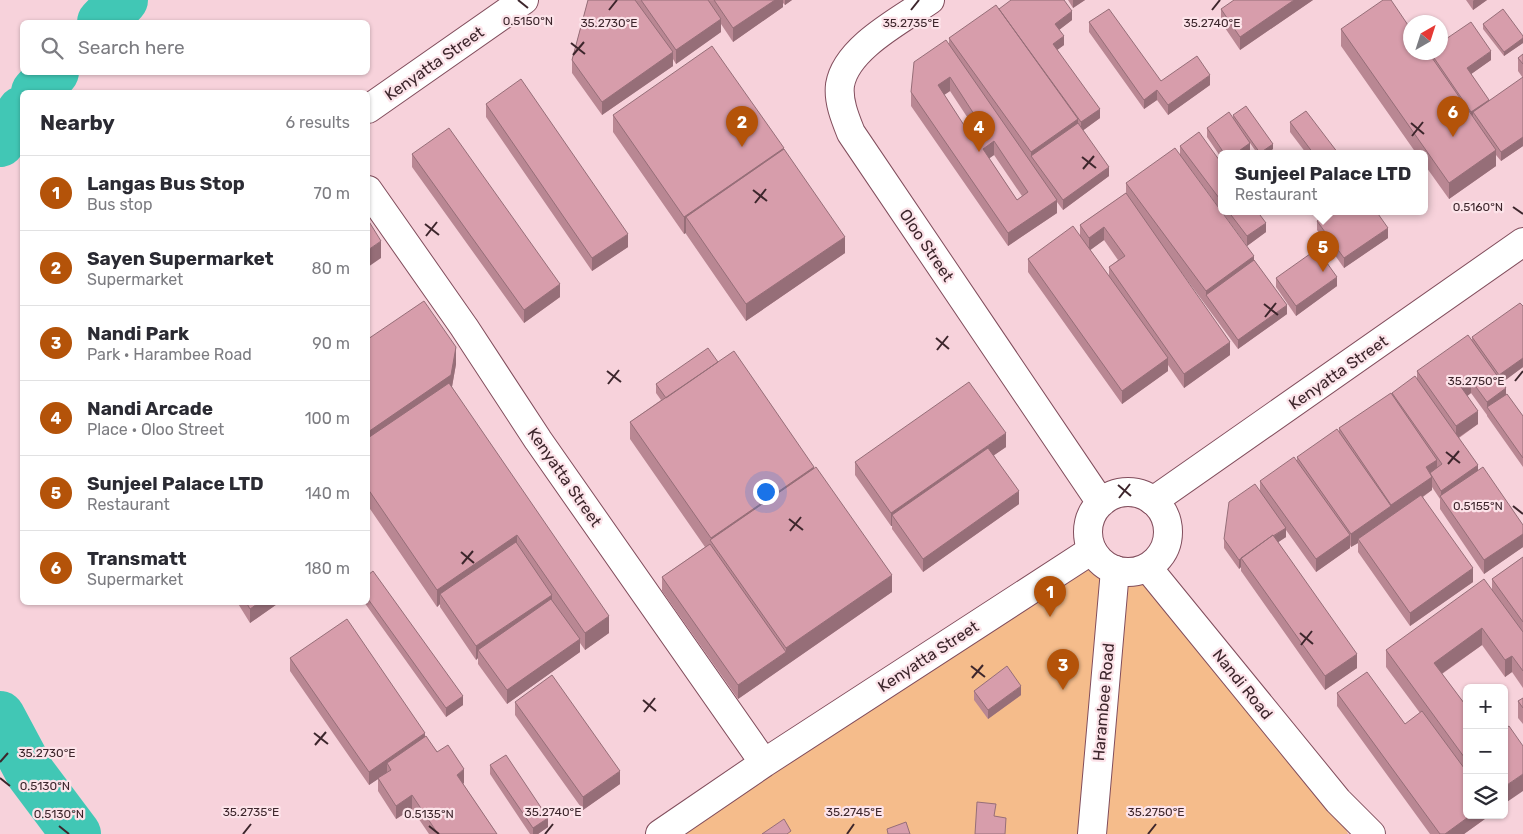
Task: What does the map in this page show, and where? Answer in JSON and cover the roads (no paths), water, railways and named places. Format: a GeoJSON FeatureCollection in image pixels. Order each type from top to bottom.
{"type":"FeatureCollection","features":[{"type":"Feature","properties":{"kind":"street","name":"Kenyatta Street"},"geometry":{"type":"LineString","coordinates":[[370,108],[524,0]]}},
{"type":"Feature","properties":{"kind":"street","name":"Oloo Street"},"geometry":{"type":"LineString","coordinates":[[930,0],[863,46],[850,62],[840,84],[841,107],[851,133],[1101,503]]}},
{"type":"Feature","properties":{"kind":"street","name":"Kenyatta Street"},"geometry":{"type":"LineString","coordinates":[[370,193],[464,327],[538,440],[764,763]]}},
{"type":"Feature","properties":{"kind":"street","name":"Kenyatta Street"},"geometry":{"type":"LineString","coordinates":[[1153,501],[1523,242]]}},
{"type":"Feature","properties":{"kind":"street"},"geometry":{"type":"LineString","coordinates":[[1132,492],[1153,501],[1162,511],[1167,523],[1168,536],[1165,549],[1158,560],[1148,568],[1132,572],[1115,570],[1098,558],[1092,550],[1088,538],[1089,525],[1093,513],[1101,503],[1110,496],[1132,492]]}},
{"type":"Feature","properties":{"kind":"street","name":"Kenyatta Street"},"geometry":{"type":"LineString","coordinates":[[660,834],[764,763],[1092,550]]}},
{"type":"Feature","properties":{"kind":"street","name":"Nandi Road"},"geometry":{"type":"LineString","coordinates":[[1148,568],[1338,801],[1371,834]]}},
{"type":"Feature","properties":{"kind":"street","name":"Harambee Road"},"geometry":{"type":"LineString","coordinates":[[1092,834],[1115,570]]}},
{"type":"Feature","properties":{"kind":"street","name":"Nandi Road"},"geometry":{"type":"LineString","coordinates":[[1338,801],[1354,834]]}},
{"type":"Feature","properties":{"kind":"waterway"},"geometry":{"type":"LineString","coordinates":[[104,20],[123,0]]}},
{"type":"Feature","properties":{"kind":"waterway"},"geometry":{"type":"LineString","coordinates":[[38,90],[51,75]]}},
{"type":"Feature","properties":{"kind":"waterway"},"geometry":{"type":"LineString","coordinates":[[0,142],[20,114]]}},
{"type":"Feature","properties":{"kind":"waterway"},"geometry":{"type":"LineString","coordinates":[[0,716],[31,774],[76,834]]}},
{"type":"Feature","properties":{"kind":"place","name":"Transmatt"},"geometry":{"type":"Point","coordinates":[1453,137]}},
{"type":"Feature","properties":{"kind":"place","name":"Sayen Supermarket"},"geometry":{"type":"Point","coordinates":[742,147]}},
{"type":"Feature","properties":{"kind":"place","name":"Nandi Arcade"},"geometry":{"type":"Point","coordinates":[979,152]}},
{"type":"Feature","properties":{"kind":"place","name":"Sunjeel Palace LTD"},"geometry":{"type":"Point","coordinates":[1323,272]}},
{"type":"Feature","properties":{"kind":"place","name":"Langas Bus Stop"},"geometry":{"type":"Point","coordinates":[1050,617]}},
{"type":"Feature","properties":{"kind":"place","name":"Nandi Park"},"geometry":{"type":"Point","coordinates":[1063,690]}}]}
